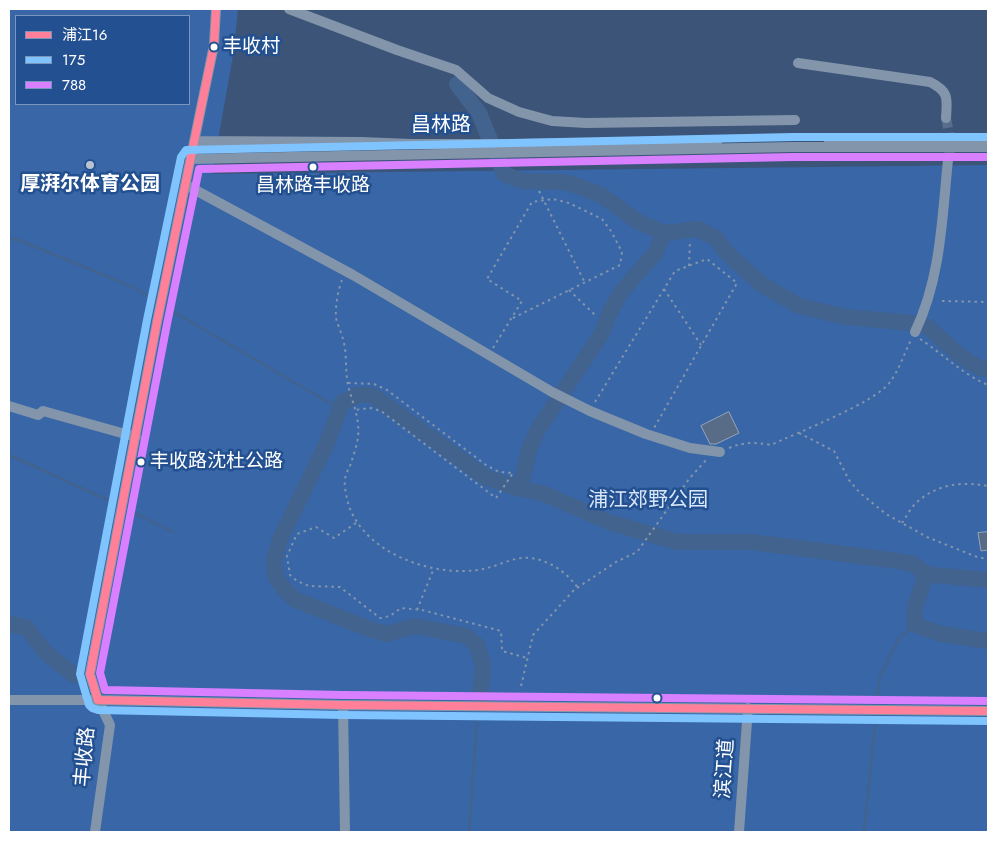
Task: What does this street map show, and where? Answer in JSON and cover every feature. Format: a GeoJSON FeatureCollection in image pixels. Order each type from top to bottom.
{"type":"FeatureCollection","features":[{"type":"Feature","properties":{"kind":"street","name":"丰收路"},"geometry":{"type":"LineString","coordinates":[[95,832],[110,725],[98,700],[90,674],[161,304],[214,45],[216,9]]}},
{"type":"Feature","properties":{"kind":"street"},"geometry":{"type":"LineString","coordinates":[[289,9],[456,70],[488,98],[519,112],[552,121],[586,123],[795,120]]}},
{"type":"Feature","properties":{"kind":"street"},"geometry":{"type":"LineString","coordinates":[[798,63],[930,82],[941,88],[947,96],[946,118]]}},
{"type":"Feature","properties":{"kind":"street","name":"昌林路"},"geometry":{"type":"LineString","coordinates":[[508,149],[988,138]]}},
{"type":"Feature","properties":{"kind":"street","name":"昌林路"},"geometry":{"type":"LineString","coordinates":[[195,141],[361,142],[508,149],[988,147]]}},
{"type":"Feature","properties":{"kind":"street","name":"昌林路"},"geometry":{"type":"LineString","coordinates":[[191,158],[479,148]]}},
{"type":"Feature","properties":{"kind":"street"},"geometry":{"type":"LineString","coordinates":[[914,333],[921,319],[936,272],[948,160]]}},
{"type":"Feature","properties":{"kind":"street"},"geometry":{"type":"LineString","coordinates":[[186,185],[346,271],[552,392],[590,411],[649,435],[690,448],[720,452]]}},
{"type":"Feature","properties":{"kind":"street"},"geometry":{"type":"LineString","coordinates":[[9,406],[38,415],[43,411],[136,437]]}},
{"type":"Feature","properties":{"kind":"street"},"geometry":{"type":"LineString","coordinates":[[9,700],[988,711]]}},
{"type":"Feature","properties":{"kind":"street"},"geometry":{"type":"LineString","coordinates":[[343,705],[345,832]]}},
{"type":"Feature","properties":{"kind":"street","name":"滨江道"},"geometry":{"type":"LineString","coordinates":[[740,832],[748,708]]}},
{"type":"Feature","properties":{"kind":"path"},"geometry":{"type":"LineString","coordinates":[[539,191],[585,282]]}},
{"type":"Feature","properties":{"kind":"path"},"geometry":{"type":"LineString","coordinates":[[489,354],[522,301],[487,279],[532,202],[554,199],[569,203],[602,219],[612,231],[622,252],[620,264],[511,319]]}},
{"type":"Feature","properties":{"kind":"path"},"geometry":{"type":"LineString","coordinates":[[689,266],[690,240]]}},
{"type":"Feature","properties":{"kind":"path"},"geometry":{"type":"LineString","coordinates":[[590,411],[675,271],[707,260],[737,283],[649,435]]}},
{"type":"Feature","properties":{"kind":"path"},"geometry":{"type":"LineString","coordinates":[[346,271],[339,288],[336,316],[344,341],[348,383],[358,426],[356,447],[345,479],[351,513],[356,522],[371,540],[384,549],[434,568],[450,570],[483,569],[513,560],[531,558],[549,564],[570,576],[578,588]]}},
{"type":"Feature","properties":{"kind":"path"},"geometry":{"type":"LineString","coordinates":[[664,289],[701,345]]}},
{"type":"Feature","properties":{"kind":"path"},"geometry":{"type":"LineString","coordinates":[[569,290],[596,316]]}},
{"type":"Feature","properties":{"kind":"path"},"geometry":{"type":"LineString","coordinates":[[942,301],[988,302]]}},
{"type":"Feature","properties":{"kind":"path"},"geometry":{"type":"LineString","coordinates":[[521,686],[533,635],[550,614],[578,588],[616,562],[637,552],[689,478],[706,460],[743,443],[757,442],[771,445],[854,407],[882,391],[891,381],[914,333],[935,348],[961,371],[988,385]]}},
{"type":"Feature","properties":{"kind":"path"},"geometry":{"type":"LineString","coordinates":[[348,383],[374,384],[387,390],[486,465],[499,472],[513,473],[496,498],[381,411],[370,408],[354,410]]}},
{"type":"Feature","properties":{"kind":"path"},"geometry":{"type":"LineString","coordinates":[[797,433],[834,451],[849,480],[873,505],[902,524],[927,536],[977,557],[988,559]]}},
{"type":"Feature","properties":{"kind":"path"},"geometry":{"type":"LineString","coordinates":[[902,524],[914,505],[930,492],[944,486],[965,483],[988,486]]}},
{"type":"Feature","properties":{"kind":"path"},"geometry":{"type":"LineString","coordinates":[[356,522],[334,538],[316,528],[297,534],[287,556],[290,575],[297,581],[309,586],[340,587],[380,618],[390,616],[402,608],[435,613],[501,631],[502,651],[527,658]]}},
{"type":"Feature","properties":{"kind":"path"},"geometry":{"type":"LineString","coordinates":[[417,610],[434,568]]}},
{"type":"Feature","properties":{"kind":"green space","name":"浦江郊野公园"},"geometry":{"type":"Polygon","coordinates":[[[9,9],[238,9],[234,50],[212,174],[988,165],[988,832],[9,832],[9,9]]]}},
{"type":"Feature","properties":{"kind":"building"},"geometry":{"type":"Polygon","coordinates":[[[729,412],[739,433],[716,444],[710,444],[701,426],[729,412]]]}},
{"type":"Feature","properties":{"kind":"building"},"geometry":{"type":"Polygon","coordinates":[[[988,532],[988,550],[981,551],[978,533],[988,532]]]}},
{"type":"Feature","properties":{"kind":"waterway"},"geometry":{"type":"LineString","coordinates":[[457,84],[479,113],[504,174],[522,181],[564,182],[578,186],[601,195],[637,221],[664,233],[698,229],[716,238],[726,252],[761,284],[799,306],[846,317],[912,323],[928,327],[958,354],[980,368],[988,369]]}},
{"type":"Feature","properties":{"kind":"waterway"},"geometry":{"type":"LineString","coordinates":[[520,489],[529,450],[537,431],[602,333],[609,314],[622,291],[656,252],[664,233]]}},
{"type":"Feature","properties":{"kind":"waterway"},"geometry":{"type":"LineString","coordinates":[[9,240],[16,239],[133,287],[158,302]]}},
{"type":"Feature","properties":{"kind":"waterway"},"geometry":{"type":"LineString","coordinates":[[162,305],[340,409]]}},
{"type":"Feature","properties":{"kind":"waterway"},"geometry":{"type":"LineString","coordinates":[[480,699],[483,665],[477,645],[466,636],[415,626],[386,634],[369,629],[296,600],[276,578],[274,561],[280,539],[326,445],[342,403],[358,395],[372,395],[485,477],[520,489],[542,493],[609,522],[677,542],[752,542],[898,561],[913,564],[922,571],[933,575],[988,580]]}},
{"type":"Feature","properties":{"kind":"waterway"},"geometry":{"type":"LineString","coordinates":[[9,455],[110,501]]}},
{"type":"Feature","properties":{"kind":"waterway"},"geometry":{"type":"LineString","coordinates":[[135,513],[173,532]]}},
{"type":"Feature","properties":{"kind":"waterway"},"geometry":{"type":"LineString","coordinates":[[927,573],[915,606],[915,625],[941,634],[988,641]]}},
{"type":"Feature","properties":{"kind":"waterway"},"geometry":{"type":"LineString","coordinates":[[9,624],[26,627],[45,652],[74,675]]}},
{"type":"Feature","properties":{"kind":"waterway"},"geometry":{"type":"LineString","coordinates":[[876,708],[880,677],[899,638],[915,625]]}},
{"type":"Feature","properties":{"kind":"waterway"},"geometry":{"type":"LineString","coordinates":[[864,832],[876,714]]}},
{"type":"Feature","properties":{"kind":"waterway"},"geometry":{"type":"LineString","coordinates":[[469,832],[477,722]]}},
{"type":"Feature","properties":{"kind":"tunnel"},"geometry":{"type":"LineString","coordinates":[[946,118],[950,144],[948,160]]}},
{"type":"Feature","properties":{"kind":"transit line","name":"浦江16"},"geometry":{"type":"LineString","coordinates":[[98,700],[90,674],[157,322],[214,45],[216,9]]}},
{"type":"Feature","properties":{"kind":"transit line","name":"175"},"geometry":{"type":"LineString","coordinates":[[988,137],[793,137],[186,150],[181,157],[147,320],[80,674],[89,705],[98,710],[343,715],[988,721]]}},
{"type":"Feature","properties":{"kind":"transit line","name":"788"},"geometry":{"type":"LineString","coordinates":[[988,157],[793,157],[199,169],[167,324],[100,673],[105,690],[343,695],[988,701]]}},
{"type":"Feature","properties":{"kind":"transit line","name":"浦江16"},"geometry":{"type":"LineString","coordinates":[[98,700],[343,705],[988,711]]}},
{"type":"Feature","properties":{"kind":"place","name":"丰收村"},"geometry":{"type":"Point","coordinates":[214,47]}},
{"type":"Feature","properties":{"kind":"place","name":"厚湃尔体育公园"},"geometry":{"type":"Point","coordinates":[90,165]}},
{"type":"Feature","properties":{"kind":"place","name":"昌林路丰收路"},"geometry":{"type":"Point","coordinates":[313,167]}},
{"type":"Feature","properties":{"kind":"place","name":"丰收路沈杜公路"},"geometry":{"type":"Point","coordinates":[141,462]}}]}
